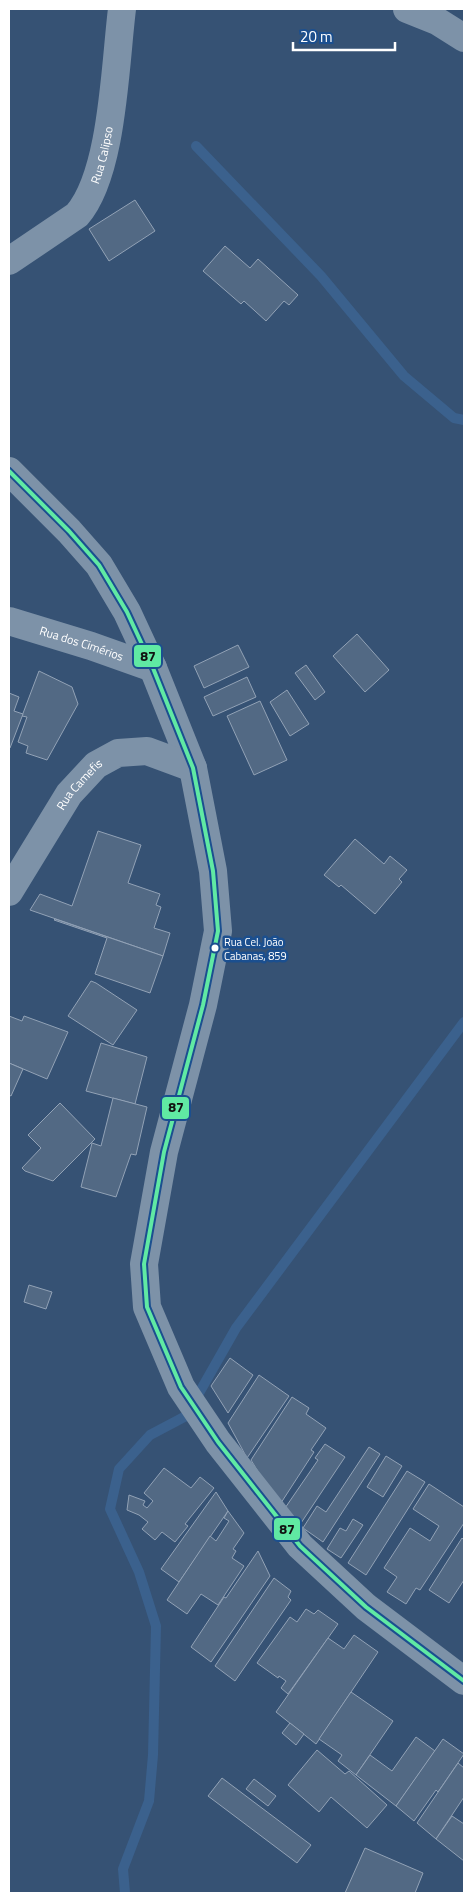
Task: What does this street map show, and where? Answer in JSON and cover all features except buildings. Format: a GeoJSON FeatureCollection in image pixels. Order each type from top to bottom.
{"type":"FeatureCollection","features":[{"type":"Feature","properties":{"kind":"street","name":"Rua Calipso"},"geometry":{"type":"LineString","coordinates":[[9,260],[78,215],[86,205],[94,189],[108,133],[122,9]]}},
{"type":"Feature","properties":{"kind":"street"},"geometry":{"type":"LineString","coordinates":[[407,9],[437,21],[464,38]]}},
{"type":"Feature","properties":{"kind":"street"},"geometry":{"type":"LineString","coordinates":[[9,471],[69,531],[98,565],[128,612],[153,668],[192,768],[213,871],[218,931],[203,1005],[164,1152],[144,1264],[147,1307],[181,1387],[206,1425],[300,1546],[366,1608],[464,1681]]}},
{"type":"Feature","properties":{"kind":"street","name":"Rua dos Cimérios"},"geometry":{"type":"LineString","coordinates":[[9,621],[91,646],[153,668]]}},
{"type":"Feature","properties":{"kind":"street","name":"Rua Camefis"},"geometry":{"type":"LineString","coordinates":[[9,892],[69,794],[96,765],[118,754],[147,751],[192,768]]}},
{"type":"Feature","properties":{"kind":"waterway"},"geometry":{"type":"LineString","coordinates":[[196,146],[321,276],[404,376],[454,418],[464,420]]}},
{"type":"Feature","properties":{"kind":"waterway"},"geometry":{"type":"LineString","coordinates":[[125,1893],[123,1869],[149,1801],[153,1755],[156,1626],[139,1572],[110,1509],[119,1469],[150,1435],[186,1416],[236,1328],[464,1022]]}},
{"type":"Feature","properties":{"kind":"transit line","name":"87"},"geometry":{"type":"LineString","coordinates":[[9,471],[69,531],[99,565],[127,612],[153,668],[193,768],[213,871],[218,931],[203,1005],[164,1152],[144,1264],[147,1307],[181,1387],[218,1442],[300,1546],[366,1607],[464,1681]]}},
{"type":"Feature","properties":{"kind":"place","name":"Rua Cel. João Cabanas, 859"},"geometry":{"type":"Point","coordinates":[215,948]}}]}
